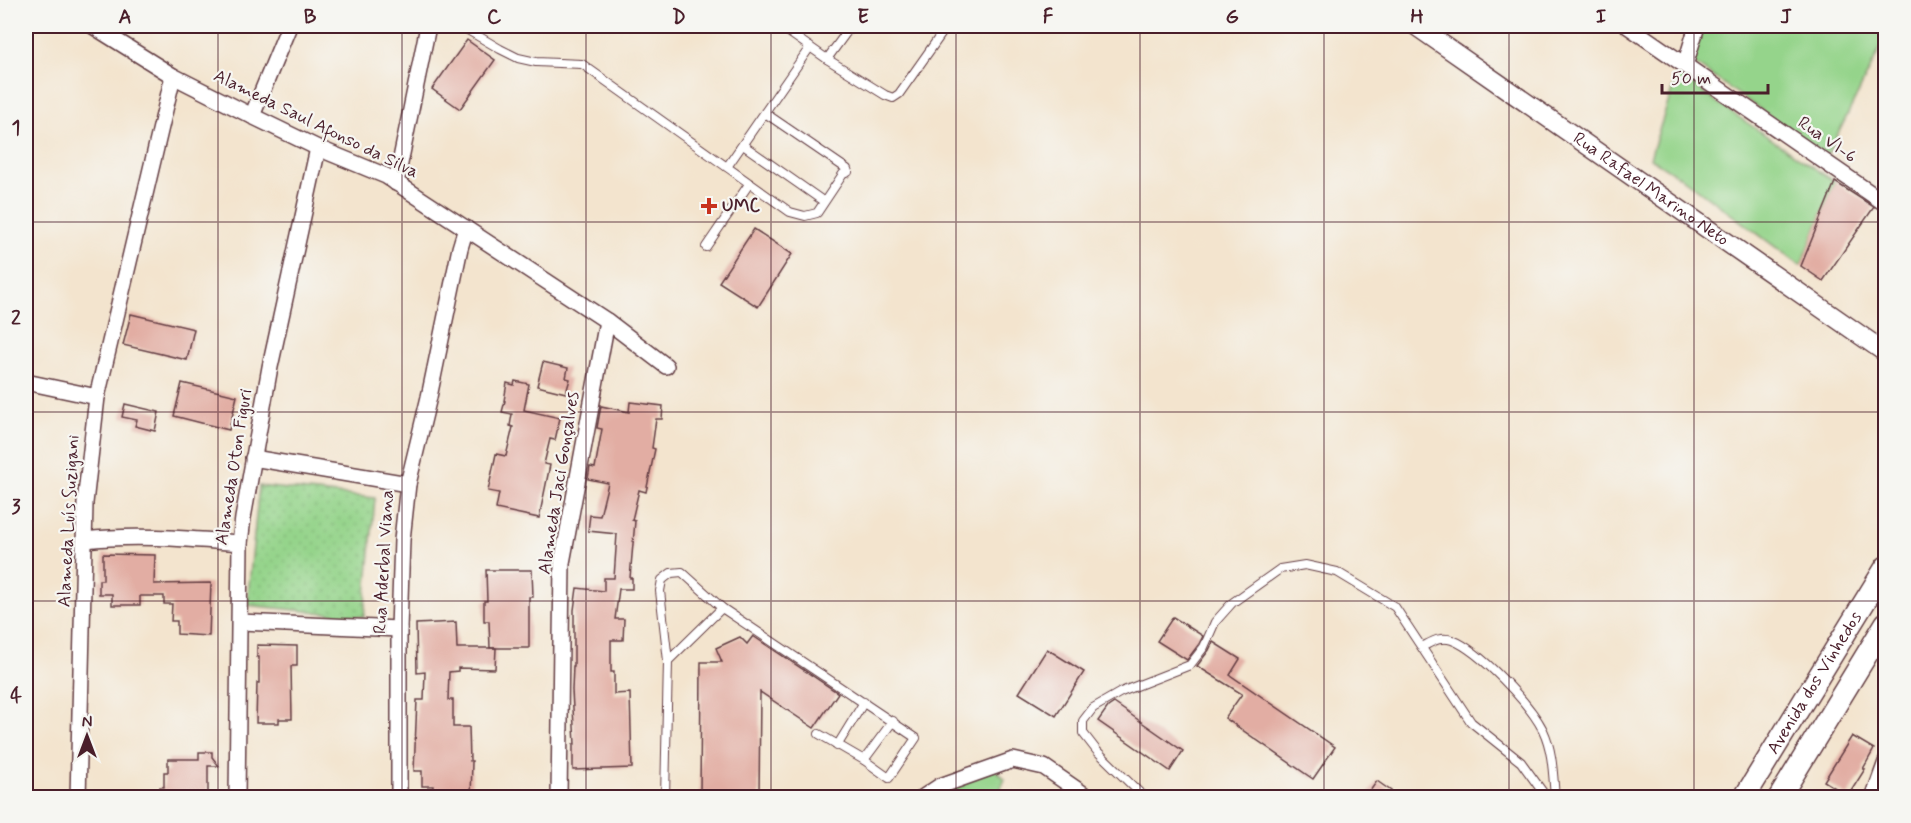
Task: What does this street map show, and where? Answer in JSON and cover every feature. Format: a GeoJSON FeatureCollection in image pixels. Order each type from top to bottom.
{"type":"FeatureCollection","features":[{"type":"Feature","properties":{"kind":"main road","name":"Avenida dos Vinhedos"},"geometry":{"type":"LineString","coordinates":[[1744,798],[1886,567]]}},
{"type":"Feature","properties":{"kind":"main road","name":"Avenida dos Vinhedos"},"geometry":{"type":"LineString","coordinates":[[1779,798],[1886,623]]}},
{"type":"Feature","properties":{"kind":"street","name":"Alameda Saul Afonso da Silva"},"geometry":{"type":"LineString","coordinates":[[93,26],[173,76],[318,147],[386,176],[607,321],[666,366]]}},
{"type":"Feature","properties":{"kind":"street"},"geometry":{"type":"LineString","coordinates":[[252,116],[289,26]]}},
{"type":"Feature","properties":{"kind":"street"},"geometry":{"type":"LineString","coordinates":[[396,183],[428,26]]}},
{"type":"Feature","properties":{"kind":"street","name":"Rua Rafael Marino Neto"},"geometry":{"type":"LineString","coordinates":[[1416,26],[1886,353]]}},
{"type":"Feature","properties":{"kind":"street","name":"Rua VI-6"},"geometry":{"type":"LineString","coordinates":[[1628,26],[1886,204]]}},
{"type":"Feature","properties":{"kind":"street"},"geometry":{"type":"LineString","coordinates":[[1685,65],[1697,26]]}},
{"type":"Feature","properties":{"kind":"street","name":"Alameda Luís Suzigani"},"geometry":{"type":"LineString","coordinates":[[78,798],[86,503],[97,397],[173,76]]}},
{"type":"Feature","properties":{"kind":"street","name":"Alameda Oton Figuri"},"geometry":{"type":"LineString","coordinates":[[237,798],[240,543],[270,368],[318,147]]}},
{"type":"Feature","properties":{"kind":"street","name":"Rua Aderbal Viana"},"geometry":{"type":"LineString","coordinates":[[399,798],[399,629],[402,540],[408,484],[466,228]]}},
{"type":"Feature","properties":{"kind":"street","name":"Alameda Jaci Gonçalves"},"geometry":{"type":"LineString","coordinates":[[559,798],[561,563],[607,321]]}},
{"type":"Feature","properties":{"kind":"street"},"geometry":{"type":"LineString","coordinates":[[26,382],[97,397]]}},
{"type":"Feature","properties":{"kind":"street"},"geometry":{"type":"LineString","coordinates":[[253,458],[408,484]]}},
{"type":"Feature","properties":{"kind":"street"},"geometry":{"type":"LineString","coordinates":[[85,540],[165,538],[240,543]]}},
{"type":"Feature","properties":{"kind":"street"},"geometry":{"type":"LineString","coordinates":[[240,622],[399,629]]}},
{"type":"Feature","properties":{"kind":"street"},"geometry":{"type":"LineString","coordinates":[[922,798],[940,786],[1012,760],[1044,767],[1089,798]]}},
{"type":"Feature","properties":{"kind":"street"},"geometry":{"type":"LineString","coordinates":[[1873,798],[1886,762]]}},
{"type":"Feature","properties":{"kind":"lane"},"geometry":{"type":"LineString","coordinates":[[461,26],[518,58],[536,62],[582,64],[790,212],[805,216],[817,213],[843,174],[848,172],[847,169],[765,113]]}},
{"type":"Feature","properties":{"kind":"lane"},"geometry":{"type":"LineString","coordinates":[[780,26],[827,59],[893,98],[947,26]]}},
{"type":"Feature","properties":{"kind":"lane"},"geometry":{"type":"LineString","coordinates":[[827,59],[851,26]]}},
{"type":"Feature","properties":{"kind":"lane"},"geometry":{"type":"LineString","coordinates":[[727,167],[810,47]]}},
{"type":"Feature","properties":{"kind":"lane"},"geometry":{"type":"LineString","coordinates":[[743,145],[823,201]]}},
{"type":"Feature","properties":{"kind":"lane"},"geometry":{"type":"LineString","coordinates":[[706,247],[749,184]]}},
{"type":"Feature","properties":{"kind":"lane"},"geometry":{"type":"LineString","coordinates":[[1145,798],[1097,751],[1083,733],[1083,721],[1093,708],[1121,692],[1190,664],[1204,647],[1215,622],[1232,603],[1280,569],[1305,565],[1337,572],[1395,607],[1471,722],[1521,762],[1546,798]]}},
{"type":"Feature","properties":{"kind":"lane"},"geometry":{"type":"LineString","coordinates":[[665,798],[668,661],[660,591],[662,580],[671,573],[682,572],[722,608],[916,738],[889,778],[864,760],[819,734]]}},
{"type":"Feature","properties":{"kind":"lane"},"geometry":{"type":"LineString","coordinates":[[668,661],[722,608]]}},
{"type":"Feature","properties":{"kind":"lane"},"geometry":{"type":"LineString","coordinates":[[1422,647],[1437,638],[1452,640],[1487,663],[1531,710],[1544,731],[1551,756],[1555,798]]}},
{"type":"Feature","properties":{"kind":"lane"},"geometry":{"type":"LineString","coordinates":[[837,746],[864,702]]}},
{"type":"Feature","properties":{"kind":"lane"},"geometry":{"type":"LineString","coordinates":[[864,760],[893,722]]}},
{"type":"Feature","properties":{"kind":"green space"},"geometry":{"type":"Polygon","coordinates":[[[1703,26],[1885,26],[1885,39],[1827,156],[1692,62],[1703,26]]]}},
{"type":"Feature","properties":{"kind":"green space"},"geometry":{"type":"Polygon","coordinates":[[[1678,72],[1712,99],[1835,182],[1801,266],[1685,180],[1650,158],[1678,72]]]}},
{"type":"Feature","properties":{"kind":"green space"},"geometry":{"type":"Polygon","coordinates":[[[259,486],[375,498],[364,617],[247,605],[259,486]]]}},
{"type":"Feature","properties":{"kind":"green space"},"geometry":{"type":"Polygon","coordinates":[[[994,768],[1005,779],[997,797],[922,798],[994,768]]]}},
{"type":"Feature","properties":{"kind":"building"},"geometry":{"type":"Polygon","coordinates":[[[467,40],[495,60],[460,109],[432,89],[467,40]]]}},
{"type":"Feature","properties":{"kind":"building"},"geometry":{"type":"Polygon","coordinates":[[[1835,182],[1874,207],[1823,281],[1801,266],[1835,182]]]}},
{"type":"Feature","properties":{"kind":"building"},"geometry":{"type":"Polygon","coordinates":[[[754,229],[792,254],[758,307],[719,282],[754,229]]]}},
{"type":"Feature","properties":{"kind":"building"},"geometry":{"type":"Polygon","coordinates":[[[131,314],[194,329],[187,360],[123,345],[131,314]]]}},
{"type":"Feature","properties":{"kind":"building"},"geometry":{"type":"Polygon","coordinates":[[[543,362],[568,368],[566,378],[570,379],[566,393],[537,386],[543,362]]]}},
{"type":"Feature","properties":{"kind":"building"},"geometry":{"type":"Polygon","coordinates":[[[515,381],[529,384],[524,410],[560,418],[555,440],[550,439],[544,464],[550,465],[539,518],[496,509],[499,493],[488,491],[496,454],[506,456],[513,427],[510,426],[512,414],[502,412],[507,383],[514,385],[515,381]]]}},
{"type":"Feature","properties":{"kind":"building"},"geometry":{"type":"Polygon","coordinates":[[[182,383],[237,396],[229,430],[174,416],[182,383]]]}},
{"type":"Feature","properties":{"kind":"building"},"geometry":{"type":"Polygon","coordinates":[[[630,402],[663,406],[662,419],[656,419],[652,448],[655,449],[646,492],[639,490],[632,520],[635,521],[630,578],[632,578],[632,589],[619,589],[615,619],[624,619],[623,640],[611,640],[614,694],[630,693],[632,768],[573,770],[573,744],[575,744],[572,690],[574,610],[577,588],[604,591],[604,578],[614,578],[617,534],[588,531],[590,515],[600,516],[608,483],[588,479],[590,467],[595,468],[602,429],[597,428],[601,406],[629,412],[630,402]]]}},
{"type":"Feature","properties":{"kind":"building"},"geometry":{"type":"Polygon","coordinates":[[[125,404],[159,412],[155,431],[135,426],[137,420],[122,417],[125,404]]]}},
{"type":"Feature","properties":{"kind":"building"},"geometry":{"type":"Polygon","coordinates":[[[103,554],[155,555],[154,584],[211,583],[209,636],[177,634],[177,621],[171,621],[172,604],[164,604],[164,596],[140,596],[140,605],[112,605],[112,594],[99,594],[99,580],[103,580],[103,554]]]}},
{"type":"Feature","properties":{"kind":"building"},"geometry":{"type":"Polygon","coordinates":[[[486,570],[532,570],[533,597],[529,597],[529,648],[490,648],[489,621],[484,621],[484,601],[487,601],[486,570]]]}},
{"type":"Feature","properties":{"kind":"building"},"geometry":{"type":"Polygon","coordinates":[[[1173,617],[1203,636],[1187,660],[1157,641],[1173,617]]]}},
{"type":"Feature","properties":{"kind":"building"},"geometry":{"type":"Polygon","coordinates":[[[456,622],[457,648],[496,648],[495,669],[458,668],[458,671],[449,672],[448,700],[453,700],[453,727],[469,727],[470,761],[472,761],[471,798],[433,797],[433,786],[422,786],[422,771],[414,771],[417,700],[424,700],[425,672],[417,673],[416,624],[456,622]]]}},
{"type":"Feature","properties":{"kind":"building"},"geometry":{"type":"Polygon","coordinates":[[[753,636],[838,693],[814,728],[760,692],[759,798],[700,798],[701,662],[722,662],[716,648],[740,637],[747,644],[753,636]]]}},
{"type":"Feature","properties":{"kind":"building"},"geometry":{"type":"Polygon","coordinates":[[[1213,642],[1240,659],[1230,675],[1335,747],[1313,779],[1225,718],[1242,694],[1197,666],[1213,642]]]}},
{"type":"Feature","properties":{"kind":"building"},"geometry":{"type":"Polygon","coordinates":[[[257,645],[297,646],[297,666],[291,666],[292,719],[279,719],[279,723],[256,723],[257,683],[259,683],[257,645]]]}},
{"type":"Feature","properties":{"kind":"building"},"geometry":{"type":"Polygon","coordinates":[[[1047,649],[1084,672],[1056,716],[1019,693],[1047,649]]]}},
{"type":"Feature","properties":{"kind":"building"},"geometry":{"type":"Polygon","coordinates":[[[1114,703],[1183,751],[1170,771],[1098,721],[1108,707],[1114,703]]]}},
{"type":"Feature","properties":{"kind":"building"},"geometry":{"type":"Polygon","coordinates":[[[1852,736],[1874,749],[1863,769],[1865,769],[1848,796],[1824,781],[1852,736]]]}},
{"type":"Feature","properties":{"kind":"building"},"geometry":{"type":"Polygon","coordinates":[[[199,752],[212,752],[212,757],[219,766],[208,766],[208,798],[160,798],[160,787],[164,787],[164,772],[168,772],[168,759],[199,759],[199,752]]]}},
{"type":"Feature","properties":{"kind":"building"},"geometry":{"type":"Polygon","coordinates":[[[1377,781],[1401,798],[1365,798],[1377,781]]]}},
{"type":"Feature","properties":{"kind":"place","name":"UMC"},"geometry":{"type":"Point","coordinates":[709,206]}}]}
